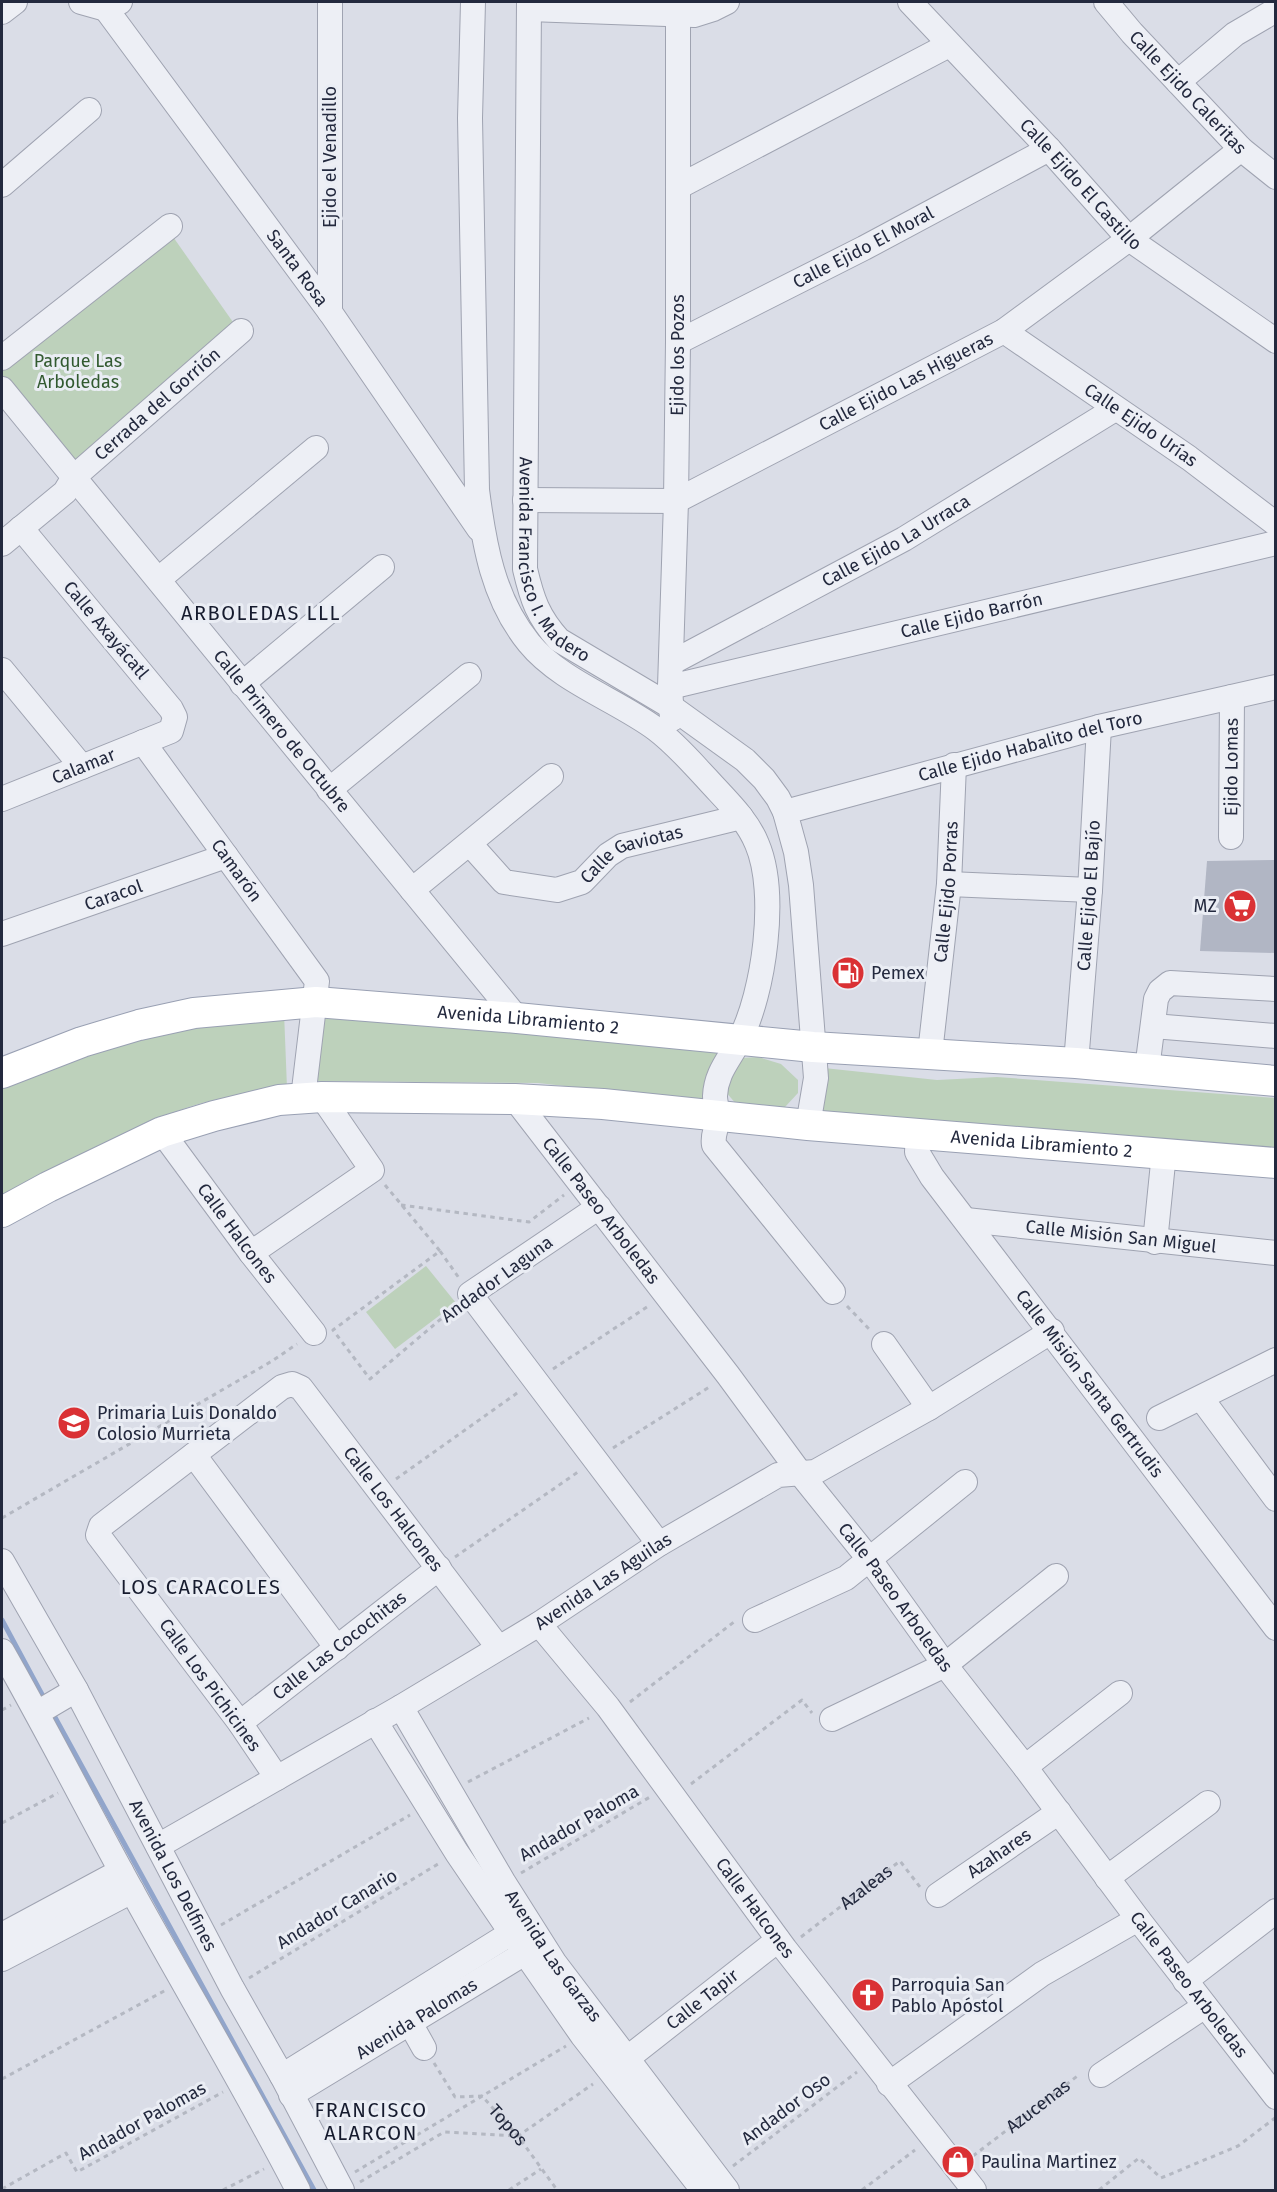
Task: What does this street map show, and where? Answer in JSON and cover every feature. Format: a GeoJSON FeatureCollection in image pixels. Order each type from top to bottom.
{"type":"FeatureCollection","features":[{"type":"Feature","properties":{"kind":"main road","name":"Avenida Libramiento 2"},"geometry":{"type":"LineString","coordinates":[[2,1073],[82,1042],[150,1022],[194,1013],[316,1002],[517,1018],[813,1047],[1076,1063],[1275,1081]]}},
{"type":"Feature","properties":{"kind":"main road","name":"Avenida Libramiento 2"},"geometry":{"type":"LineString","coordinates":[[2,1212],[69,1176],[162,1131],[279,1100],[313,1097],[515,1099],[603,1104],[808,1125],[1275,1163]]}},
{"type":"Feature","properties":{"kind":"street"},"geometry":{"type":"LineString","coordinates":[[2,12],[15,2]]}},
{"type":"Feature","properties":{"kind":"street"},"geometry":{"type":"LineString","coordinates":[[81,2],[113,5]]}},
{"type":"Feature","properties":{"kind":"street","name":"Ejido el Venadillo"},"geometry":{"type":"LineString","coordinates":[[330,2],[330,312]]}},
{"type":"Feature","properties":{"kind":"street","name":"Avenida Francisco I. Madero"},"geometry":{"type":"LineString","coordinates":[[473,2],[470,130],[477,490],[483,534],[497,588],[529,643],[549,662],[656,729],[675,745],[741,817],[757,843],[763,862],[767,891],[767,934],[754,1001],[740,1039]]}},
{"type":"Feature","properties":{"kind":"street"},"geometry":{"type":"LineString","coordinates":[[529,5],[678,7],[694,15],[727,2]]}},
{"type":"Feature","properties":{"kind":"street","name":"Calle Ejido El Castillo"},"geometry":{"type":"LineString","coordinates":[[910,2],[1049,149],[1129,239],[1275,341]]}},
{"type":"Feature","properties":{"kind":"street","name":"Calle Ejido Caleritas"},"geometry":{"type":"LineString","coordinates":[[1106,2],[1132,33],[1241,149],[1275,177]]}},
{"type":"Feature","properties":{"kind":"street","name":"Santa Rosa"},"geometry":{"type":"LineString","coordinates":[[113,5],[330,312],[483,534]]}},
{"type":"Feature","properties":{"kind":"street","name":"Avenida Francisco I. Madero"},"geometry":{"type":"LineString","coordinates":[[529,5],[525,569],[532,600],[545,625],[558,640],[670,697],[745,760],[764,779],[778,798],[785,812],[796,852],[801,885],[813,1047]]}},
{"type":"Feature","properties":{"kind":"street","name":"Ejido los Pozos"},"geometry":{"type":"LineString","coordinates":[[675,745],[670,697],[678,342],[678,7]]}},
{"type":"Feature","properties":{"kind":"street"},"geometry":{"type":"LineString","coordinates":[[1178,82],[1235,34],[1275,10]]}},
{"type":"Feature","properties":{"kind":"street"},"geometry":{"type":"LineString","coordinates":[[678,187],[949,45]]}},
{"type":"Feature","properties":{"kind":"street"},"geometry":{"type":"LineString","coordinates":[[2,185],[89,110]]}},
{"type":"Feature","properties":{"kind":"street","name":"Calle Ejido El Moral"},"geometry":{"type":"LineString","coordinates":[[678,342],[864,248],[1049,149]]}},
{"type":"Feature","properties":{"kind":"street","name":"Calle Ejido Las Higueras"},"geometry":{"type":"LineString","coordinates":[[525,500],[676,501],[1004,331],[1129,239],[1241,149]]}},
{"type":"Feature","properties":{"kind":"street"},"geometry":{"type":"LineString","coordinates":[[2,358],[170,226]]}},
{"type":"Feature","properties":{"kind":"street","name":"Calle Ejido Urías"},"geometry":{"type":"LineString","coordinates":[[1004,331],[1189,458],[1275,524]]}},
{"type":"Feature","properties":{"kind":"street","name":"Cerrada del Gorrión"},"geometry":{"type":"LineString","coordinates":[[2,544],[65,492],[74,477],[241,332]]}},
{"type":"Feature","properties":{"kind":"street","name":"Calle Primero de Octubre"},"geometry":{"type":"LineString","coordinates":[[4,399],[74,477],[159,579],[242,684],[517,1018]]}},
{"type":"Feature","properties":{"kind":"street","name":"Calle Ejido La Urraca"},"geometry":{"type":"LineString","coordinates":[[671,663],[904,538],[1115,409]]}},
{"type":"Feature","properties":{"kind":"street"},"geometry":{"type":"LineString","coordinates":[[159,579],[316,448]]}},
{"type":"Feature","properties":{"kind":"street","name":"Calle Axayácatl"},"geometry":{"type":"LineString","coordinates":[[21,528],[171,709],[175,717],[171,731],[166,733]]}},
{"type":"Feature","properties":{"kind":"street","name":"Calle Ejido Barrón"},"geometry":{"type":"LineString","coordinates":[[670,697],[1275,543]]}},
{"type":"Feature","properties":{"kind":"street"},"geometry":{"type":"LineString","coordinates":[[242,684],[382,567]]}},
{"type":"Feature","properties":{"kind":"street"},"geometry":{"type":"LineString","coordinates":[[2,670],[82,768]]}},
{"type":"Feature","properties":{"kind":"street"},"geometry":{"type":"LineString","coordinates":[[329,790],[469,675]]}},
{"type":"Feature","properties":{"kind":"street","name":"Calle Ejido Habalito del Toro"},"geometry":{"type":"LineString","coordinates":[[785,812],[1099,727],[1275,687]]}},
{"type":"Feature","properties":{"kind":"street","name":"Ejido Lomas"},"geometry":{"type":"LineString","coordinates":[[1231,837],[1232,697]]}},
{"type":"Feature","properties":{"kind":"street","name":"Calle Ejido El Bajío"},"geometry":{"type":"LineString","coordinates":[[1076,1063],[1090,890],[1099,727]]}},
{"type":"Feature","properties":{"kind":"street","name":"Calamar"},"geometry":{"type":"LineString","coordinates":[[2,799],[166,733]]}},
{"type":"Feature","properties":{"kind":"street","name":"Camarón"},"geometry":{"type":"LineString","coordinates":[[143,742],[317,981],[316,1002]]}},
{"type":"Feature","properties":{"kind":"street","name":"Calle Ejido Porras"},"geometry":{"type":"LineString","coordinates":[[930,1053],[949,884],[954,765]]}},
{"type":"Feature","properties":{"kind":"street"},"geometry":{"type":"LineString","coordinates":[[412,890],[551,776]]}},
{"type":"Feature","properties":{"kind":"street","name":"Calle Gaviotas"},"geometry":{"type":"LineString","coordinates":[[470,844],[504,882],[557,890],[582,882],[608,855],[622,846],[741,817]]}},
{"type":"Feature","properties":{"kind":"street","name":"Caracol"},"geometry":{"type":"LineString","coordinates":[[2,934],[226,856]]}},
{"type":"Feature","properties":{"kind":"street"},"geometry":{"type":"LineString","coordinates":[[949,884],[1090,890]]}},
{"type":"Feature","properties":{"kind":"street"},"geometry":{"type":"LineString","coordinates":[[1147,1069],[1156,999],[1160,991],[1170,983],[1275,988]]}},
{"type":"Feature","properties":{"kind":"street"},"geometry":{"type":"LineString","coordinates":[[251,1253],[372,1170],[313,1097],[316,1002]]}},
{"type":"Feature","properties":{"kind":"street"},"geometry":{"type":"LineString","coordinates":[[1153,1026],[1275,1036]]}},
{"type":"Feature","properties":{"kind":"street"},"geometry":{"type":"LineString","coordinates":[[740,1039],[726,1059],[718,1076],[715,1097],[718,1117],[713,1138],[714,1145],[833,1292]]}},
{"type":"Feature","properties":{"kind":"street"},"geometry":{"type":"LineString","coordinates":[[808,1125],[816,1078],[813,1047]]}},
{"type":"Feature","properties":{"kind":"street","name":"Calle Paseo Arboledas"},"geometry":{"type":"LineString","coordinates":[[515,1099],[800,1473],[870,1560],[945,1665],[1025,1767],[1185,1981],[1271,2081]]}},
{"type":"Feature","properties":{"kind":"street","name":"Calle Halcones"},"geometry":{"type":"LineString","coordinates":[[162,1131],[251,1253],[314,1333]]}},
{"type":"Feature","properties":{"kind":"street","name":"Calle Misión Santa Gertrudis"},"geometry":{"type":"LineString","coordinates":[[918,1133],[917,1152],[932,1177],[1275,1628]]}},
{"type":"Feature","properties":{"kind":"street"},"geometry":{"type":"LineString","coordinates":[[1155,1242],[1164,1153]]}},
{"type":"Feature","properties":{"kind":"street","name":"Andador Laguna"},"geometry":{"type":"LineString","coordinates":[[470,1294],[599,1207]]}},
{"type":"Feature","properties":{"kind":"street","name":"Calle Misión San Miguel"},"geometry":{"type":"LineString","coordinates":[[966,1220],[1155,1242],[1275,1253]]}},
{"type":"Feature","properties":{"kind":"street"},"geometry":{"type":"LineString","coordinates":[[470,1294],[659,1544]]}},
{"type":"Feature","properties":{"kind":"street","name":"Avenida Las Aguilas"},"geometry":{"type":"LineString","coordinates":[[159,1846],[401,1707],[539,1624],[659,1544],[778,1474],[815,1472],[929,1408],[1052,1332]]}},
{"type":"Feature","properties":{"kind":"street"},"geometry":{"type":"LineString","coordinates":[[884,1344],[929,1408]]}},
{"type":"Feature","properties":{"kind":"street"},"geometry":{"type":"LineString","coordinates":[[1159,1418],[1275,1360]]}},
{"type":"Feature","properties":{"kind":"street","name":"Calle Los Halcones"},"geometry":{"type":"LineString","coordinates":[[194,1455],[282,1387],[292,1384],[302,1388],[498,1647]]}},
{"type":"Feature","properties":{"kind":"street"},"geometry":{"type":"LineString","coordinates":[[1201,1398],[1274,1496]]}},
{"type":"Feature","properties":{"kind":"street"},"geometry":{"type":"LineString","coordinates":[[194,1455],[337,1648]]}},
{"type":"Feature","properties":{"kind":"street","name":"Calle Los Pichicines"},"geometry":{"type":"LineString","coordinates":[[194,1455],[101,1526],[98,1535],[240,1723],[277,1778]]}},
{"type":"Feature","properties":{"kind":"street"},"geometry":{"type":"LineString","coordinates":[[755,1620],[846,1578],[965,1482]]}},
{"type":"Feature","properties":{"kind":"street","name":"Avenida Los Delfines"},"geometry":{"type":"LineString","coordinates":[[2,1561],[76,1690],[232,1988],[345,2186]]}},
{"type":"Feature","properties":{"kind":"street","name":"Calle Las Cocochitas"},"geometry":{"type":"LineString","coordinates":[[240,1723],[439,1568]]}},
{"type":"Feature","properties":{"kind":"street"},"geometry":{"type":"LineString","coordinates":[[824,1719],[945,1665],[1056,1576]]}},
{"type":"Feature","properties":{"kind":"street","name":"Calle Halcones"},"geometry":{"type":"LineString","coordinates":[[539,1624],[608,1707],[782,1945],[974,2190]]}},
{"type":"Feature","properties":{"kind":"street"},"geometry":{"type":"LineString","coordinates":[[2,1651],[126,1881],[241,2083],[298,2190]]}},
{"type":"Feature","properties":{"kind":"street"},"geometry":{"type":"LineString","coordinates":[[37,1713],[76,1690]]}},
{"type":"Feature","properties":{"kind":"street"},"geometry":{"type":"LineString","coordinates":[[1025,1767],[1120,1694]]}},
{"type":"Feature","properties":{"kind":"street","name":"Avenida Las Garzas"},"geometry":{"type":"LineString","coordinates":[[401,1707],[504,1883],[520,1927]]}},
{"type":"Feature","properties":{"kind":"street","name":"Avenida Las Garzas"},"geometry":{"type":"LineString","coordinates":[[375,1721],[457,1852],[520,1927],[582,2035],[619,2065]]}},
{"type":"Feature","properties":{"kind":"street"},"geometry":{"type":"LineString","coordinates":[[1107,1878],[1208,1803]]}},
{"type":"Feature","properties":{"kind":"street","name":"Azahares"},"geometry":{"type":"LineString","coordinates":[[938,1895],[1059,1812]]}},
{"type":"Feature","properties":{"kind":"street"},"geometry":{"type":"LineString","coordinates":[[2,1935],[126,1881]]}},
{"type":"Feature","properties":{"kind":"street"},"geometry":{"type":"LineString","coordinates":[[2,1959],[126,1881]]}},
{"type":"Feature","properties":{"kind":"street"},"geometry":{"type":"LineString","coordinates":[[1185,1981],[1275,1911]]}},
{"type":"Feature","properties":{"kind":"street"},"geometry":{"type":"LineString","coordinates":[[889,2084],[1042,1974],[1138,1919]]}},
{"type":"Feature","properties":{"kind":"street","name":"Avenida Palomas"},"geometry":{"type":"LineString","coordinates":[[287,2085],[520,1927]]}},
{"type":"Feature","properties":{"kind":"street","name":"Calle Tapir"},"geometry":{"type":"LineString","coordinates":[[619,2065],[782,1945]]}},
{"type":"Feature","properties":{"kind":"street","name":"Avenida Las Garzas"},"geometry":{"type":"LineString","coordinates":[[533,1948],[619,2065],[716,2186]]}},
{"type":"Feature","properties":{"kind":"street","name":"Avenida Palomas"},"geometry":{"type":"LineString","coordinates":[[287,2085],[410,2022],[533,1948]]}},
{"type":"Feature","properties":{"kind":"street"},"geometry":{"type":"LineString","coordinates":[[1101,2075],[1205,2006]]}},
{"type":"Feature","properties":{"kind":"street"},"geometry":{"type":"LineString","coordinates":[[410,2022],[424,2048]]}},
{"type":"Feature","properties":{"kind":"path"},"geometry":{"type":"LineString","coordinates":[[372,1170],[440,1251],[470,1294]]}},
{"type":"Feature","properties":{"kind":"path","name":"Andador Laguna"},"geometry":{"type":"LineString","coordinates":[[401,1205],[529,1222],[580,1183]]}},
{"type":"Feature","properties":{"kind":"path","name":"Andador Laguna"},"geometry":{"type":"LineString","coordinates":[[440,1251],[333,1330],[370,1379],[470,1294]]}},
{"type":"Feature","properties":{"kind":"path"},"geometry":{"type":"LineString","coordinates":[[833,1292],[884,1344]]}},
{"type":"Feature","properties":{"kind":"path"},"geometry":{"type":"LineString","coordinates":[[2,1518],[272,1361],[314,1333]]}},
{"type":"Feature","properties":{"kind":"path","name":"Andador Paloma"},"geometry":{"type":"LineString","coordinates":[[504,1883],[674,1782],[689,1786],[802,1700],[824,1719]]}},
{"type":"Feature","properties":{"kind":"path"},"geometry":{"type":"LineString","coordinates":[[2,1823],[74,1785]]}},
{"type":"Feature","properties":{"kind":"path"},"geometry":{"type":"LineString","coordinates":[[204,1935],[428,1805]]}},
{"type":"Feature","properties":{"kind":"path","name":"Andador Canario"},"geometry":{"type":"LineString","coordinates":[[232,1988],[457,1852]]}},
{"type":"Feature","properties":{"kind":"path","name":"Azaleas"},"geometry":{"type":"LineString","coordinates":[[782,1945],[900,1861],[930,1900],[938,1895]]}},
{"type":"Feature","properties":{"kind":"path"},"geometry":{"type":"LineString","coordinates":[[2,2079],[182,1981]]}},
{"type":"Feature","properties":{"kind":"path"},"geometry":{"type":"LineString","coordinates":[[345,2186],[482,2096],[582,2035]]}},
{"type":"Feature","properties":{"kind":"path","name":"Topos"},"geometry":{"type":"LineString","coordinates":[[424,2048],[455,2097],[482,2096],[518,2136],[556,2190]]}},
{"type":"Feature","properties":{"kind":"path","name":"Andador Oso"},"geometry":{"type":"LineString","coordinates":[[716,2186],[871,2061]]}},
{"type":"Feature","properties":{"kind":"path"},"geometry":{"type":"LineString","coordinates":[[345,2186],[444,2132],[518,2136],[619,2065]]}},
{"type":"Feature","properties":{"kind":"path","name":"Azucenas"},"geometry":{"type":"LineString","coordinates":[[957,2167],[1084,2071],[1094,2084],[1101,2075]]}},
{"type":"Feature","properties":{"kind":"path","name":"Andador Palomas"},"geometry":{"type":"LineString","coordinates":[[2,2189],[66,2153],[77,2172],[241,2083]]}},
{"type":"Feature","properties":{"kind":"path"},"geometry":{"type":"LineString","coordinates":[[1099,2190],[1139,2158],[1161,2178],[1238,2146],[1275,2118]]}},
{"type":"Feature","properties":{"kind":"path"},"geometry":{"type":"LineString","coordinates":[[862,2190],[932,2137]]}},
{"type":"Feature","properties":{"kind":"path"},"geometry":{"type":"LineString","coordinates":[[223,2190],[282,2159]]}},
{"type":"Feature","properties":{"kind":"path"},"geometry":{"type":"LineString","coordinates":[[509,2190],[541,2169]]}},
{"type":"Feature","properties":{"kind":"green space","name":"Parque Las Arboledas"},"geometry":{"type":"Polygon","coordinates":[[[164,224],[235,325],[66,470],[2,389],[2,346],[164,224]]]}},
{"type":"Feature","properties":{"kind":"green space"},"geometry":{"type":"Polygon","coordinates":[[[284,1012],[287,1088],[222,1098],[160,1118],[114,1139],[2,1199],[2,1087],[145,1030],[284,1012]]]}},
{"type":"Feature","properties":{"kind":"green space"},"geometry":{"type":"Polygon","coordinates":[[[326,1015],[727,1049],[708,1102],[538,1083],[313,1081],[326,1015]]]}},
{"type":"Feature","properties":{"kind":"green space"},"geometry":{"type":"Polygon","coordinates":[[[758,1057],[781,1064],[798,1080],[798,1093],[785,1107],[761,1110],[737,1105],[725,1091],[742,1058],[758,1057]]]}},
{"type":"Feature","properties":{"kind":"green space"},"geometry":{"type":"Polygon","coordinates":[[[824,1068],[937,1080],[997,1077],[1275,1098],[1275,1159],[822,1114],[824,1068]]]}},
{"type":"Feature","properties":{"kind":"green space"},"geometry":{"type":"Polygon","coordinates":[[[426,1266],[456,1303],[395,1349],[366,1312],[426,1266]]]}},
{"type":"Feature","properties":{"kind":"building","name":"MZ"},"geometry":{"type":"Polygon","coordinates":[[[1275,860],[1275,953],[1200,951],[1207,861],[1275,860]]]}},
{"type":"Feature","properties":{"kind":"waterway"},"geometry":{"type":"LineString","coordinates":[[2,1620],[45,1700]]}},
{"type":"Feature","properties":{"kind":"waterway"},"geometry":{"type":"LineString","coordinates":[[51,1710],[314,2190]]}},
{"type":"Feature","properties":{"kind":"place","name":"MZ"},"geometry":{"type":"Point","coordinates":[1240,906]}},
{"type":"Feature","properties":{"kind":"place","name":"Pemex"},"geometry":{"type":"Point","coordinates":[848,973]}},
{"type":"Feature","properties":{"kind":"place","name":"Primaria Luis Donaldo Colosio Murrieta"},"geometry":{"type":"Point","coordinates":[74,1423]}},
{"type":"Feature","properties":{"kind":"place","name":"Parroquia San Pablo Apóstol"},"geometry":{"type":"Point","coordinates":[868,1995]}},
{"type":"Feature","properties":{"kind":"place","name":"Paulina Martinez"},"geometry":{"type":"Point","coordinates":[958,2162]}},
{"type":"Feature","properties":{"kind":"district","name":"ARBOLEDAS LLL"},"geometry":{"type":"Point","coordinates":[261,613]}},
{"type":"Feature","properties":{"kind":"district","name":"LOS CARACOLES"},"geometry":{"type":"Point","coordinates":[201,1587]}},
{"type":"Feature","properties":{"kind":"district","name":"FRANCISCO ALARCON"},"geometry":{"type":"Point","coordinates":[371,2122]}}]}
